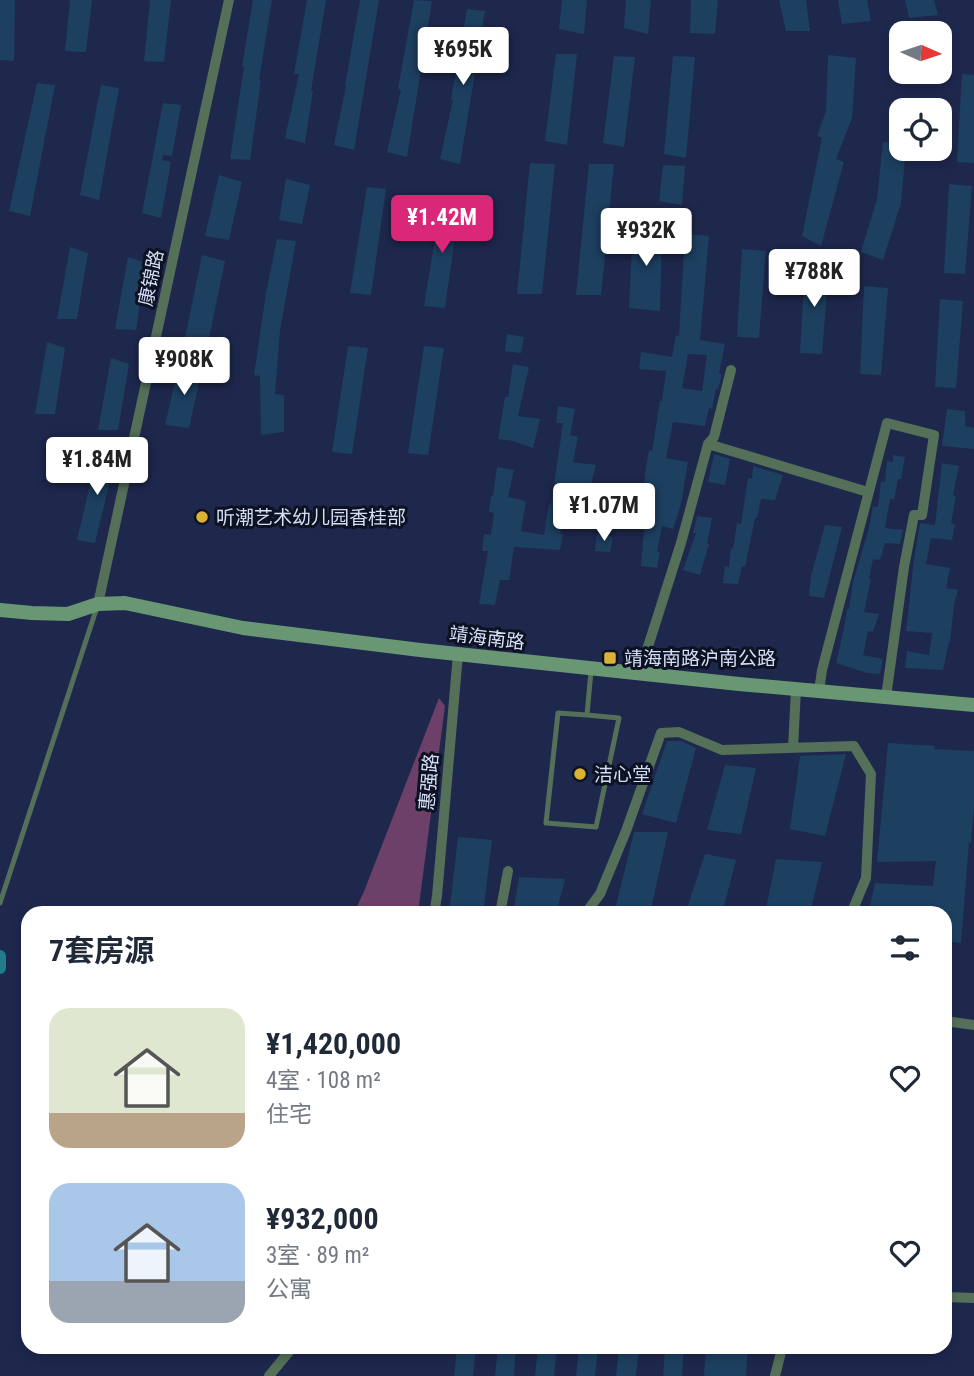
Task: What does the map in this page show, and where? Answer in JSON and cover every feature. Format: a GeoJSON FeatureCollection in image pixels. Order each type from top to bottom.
{"type":"FeatureCollection","features":[{"type":"Feature","properties":{"kind":"street","name":"康锦路"},"geometry":{"type":"LineString","coordinates":[[98,604],[229,0]]}},
{"type":"Feature","properties":{"kind":"street"},"geometry":{"type":"LineString","coordinates":[[643,673],[645,656],[681,543],[708,444],[714,437],[731,370]]}},
{"type":"Feature","properties":{"kind":"street"},"geometry":{"type":"LineString","coordinates":[[819,691],[822,670],[887,423],[934,435],[922,515],[914,515],[904,567],[886,697]]}},
{"type":"Feature","properties":{"kind":"street"},"geometry":{"type":"LineString","coordinates":[[708,444],[868,492]]}},
{"type":"Feature","properties":{"kind":"street","name":"靖海南路"},"geometry":{"type":"LineString","coordinates":[[0,610],[68,614],[98,604],[125,603],[243,628],[421,650],[974,705]]}},
{"type":"Feature","properties":{"kind":"street","name":"惠强路"},"geometry":{"type":"LineString","coordinates":[[435,906],[458,654]]}},
{"type":"Feature","properties":{"kind":"street"},"geometry":{"type":"LineString","coordinates":[[793,748],[796,689]]}},
{"type":"Feature","properties":{"kind":"street"},"geometry":{"type":"LineString","coordinates":[[591,906],[600,894],[661,733],[679,732],[722,750],[854,746],[871,774],[866,878],[854,906]]}},
{"type":"Feature","properties":{"kind":"street"},"geometry":{"type":"LineString","coordinates":[[501,906],[508,871]]}},
{"type":"Feature","properties":{"kind":"street"},"geometry":{"type":"LineString","coordinates":[[952,1022],[974,1025]]}},
{"type":"Feature","properties":{"kind":"street"},"geometry":{"type":"LineString","coordinates":[[952,1297],[974,1298]]}},
{"type":"Feature","properties":{"kind":"street"},"geometry":{"type":"LineString","coordinates":[[270,1376],[287,1354]]}},
{"type":"Feature","properties":{"kind":"street"},"geometry":{"type":"LineString","coordinates":[[775,1376],[780,1354]]}},
{"type":"Feature","properties":{"kind":"lane"},"geometry":{"type":"LineString","coordinates":[[0,903],[98,604]]}},
{"type":"Feature","properties":{"kind":"lane"},"geometry":{"type":"LineString","coordinates":[[587,715],[592,668]]}},
{"type":"Feature","properties":{"kind":"lane"},"geometry":{"type":"LineString","coordinates":[[558,713],[587,715],[619,718],[596,827],[546,823],[558,713]]}},
{"type":"Feature","properties":{"kind":"shaded area"},"geometry":{"type":"Polygon","coordinates":[[[439,698],[445,706],[419,906],[357,906],[439,698]]]}},
{"type":"Feature","properties":{"kind":"building"},"geometry":{"type":"Polygon","coordinates":[[[0,0],[15,0],[14,61],[0,60],[0,0]]]}},
{"type":"Feature","properties":{"kind":"building"},"geometry":{"type":"Polygon","coordinates":[[[70,0],[92,0],[86,52],[65,51],[70,0]]]}},
{"type":"Feature","properties":{"kind":"building"},"geometry":{"type":"Polygon","coordinates":[[[150,0],[171,0],[164,62],[144,61],[150,0]]]}},
{"type":"Feature","properties":{"kind":"building"},"geometry":{"type":"Polygon","coordinates":[[[253,0],[272,0],[250,160],[230,159],[242,67],[253,0]]]}},
{"type":"Feature","properties":{"kind":"building"},"geometry":{"type":"Polygon","coordinates":[[[307,0],[326,0],[305,143],[285,138],[299,74],[294,74],[307,0]]]}},
{"type":"Feature","properties":{"kind":"building"},"geometry":{"type":"Polygon","coordinates":[[[360,0],[379,0],[354,150],[334,145],[360,0]]]}},
{"type":"Feature","properties":{"kind":"building"},"geometry":{"type":"Polygon","coordinates":[[[414,0],[432,1],[407,157],[387,152],[401,90],[398,89],[414,0]]]}},
{"type":"Feature","properties":{"kind":"building"},"geometry":{"type":"Polygon","coordinates":[[[562,0],[587,0],[584,34],[559,29],[562,0]]]}},
{"type":"Feature","properties":{"kind":"building"},"geometry":{"type":"Polygon","coordinates":[[[626,0],[651,0],[648,34],[624,28],[626,0]]]}},
{"type":"Feature","properties":{"kind":"building"},"geometry":{"type":"Polygon","coordinates":[[[691,0],[718,0],[715,34],[690,33],[691,0]]]}},
{"type":"Feature","properties":{"kind":"building"},"geometry":{"type":"Polygon","coordinates":[[[779,0],[806,0],[810,31],[786,31],[779,0]]]}},
{"type":"Feature","properties":{"kind":"building"},"geometry":{"type":"Polygon","coordinates":[[[838,0],[867,0],[871,21],[842,24],[838,0]]]}},
{"type":"Feature","properties":{"kind":"building"},"geometry":{"type":"Polygon","coordinates":[[[905,0],[934,0],[938,15],[909,18],[905,0]]]}},
{"type":"Feature","properties":{"kind":"building"},"geometry":{"type":"Polygon","coordinates":[[[467,9],[485,11],[460,164],[440,159],[453,100],[451,99],[467,9]]]}},
{"type":"Feature","properties":{"kind":"building"},"geometry":{"type":"Polygon","coordinates":[[[556,54],[577,54],[567,145],[545,141],[556,54]]]}},
{"type":"Feature","properties":{"kind":"building"},"geometry":{"type":"Polygon","coordinates":[[[828,55],[856,58],[852,118],[836,159],[844,162],[821,246],[802,236],[822,138],[817,136],[826,111],[828,55]]]}},
{"type":"Feature","properties":{"kind":"building"},"geometry":{"type":"Polygon","coordinates":[[[614,56],[635,57],[624,147],[603,143],[614,56]]]}},
{"type":"Feature","properties":{"kind":"building"},"geometry":{"type":"Polygon","coordinates":[[[673,56],[695,57],[686,158],[664,154],[673,56]]]}},
{"type":"Feature","properties":{"kind":"building"},"geometry":{"type":"Polygon","coordinates":[[[962,74],[974,75],[974,163],[957,162],[962,74]]]}},
{"type":"Feature","properties":{"kind":"building"},"geometry":{"type":"Polygon","coordinates":[[[37,83],[55,85],[30,216],[9,211],[37,83]]]}},
{"type":"Feature","properties":{"kind":"building"},"geometry":{"type":"Polygon","coordinates":[[[101,85],[119,88],[99,200],[80,195],[101,85]]]}},
{"type":"Feature","properties":{"kind":"building"},"geometry":{"type":"Polygon","coordinates":[[[163,103],[181,105],[172,156],[163,155],[162,160],[171,162],[161,218],[142,213],[163,103]]]}},
{"type":"Feature","properties":{"kind":"building"},"geometry":{"type":"Polygon","coordinates":[[[883,142],[889,142],[889,161],[905,161],[901,203],[883,260],[861,252],[877,199],[883,142]]]}},
{"type":"Feature","properties":{"kind":"building"},"geometry":{"type":"Polygon","coordinates":[[[530,163],[555,164],[542,294],[517,294],[530,163]]]}},
{"type":"Feature","properties":{"kind":"building"},"geometry":{"type":"Polygon","coordinates":[[[589,164],[614,164],[601,295],[576,295],[589,164]]]}},
{"type":"Feature","properties":{"kind":"building"},"geometry":{"type":"Polygon","coordinates":[[[663,165],[685,166],[682,205],[659,201],[663,165]]]}},
{"type":"Feature","properties":{"kind":"building"},"geometry":{"type":"Polygon","coordinates":[[[219,175],[242,182],[229,240],[205,236],[219,175]]]}},
{"type":"Feature","properties":{"kind":"building"},"geometry":{"type":"Polygon","coordinates":[[[286,179],[310,185],[302,224],[279,220],[286,179]]]}},
{"type":"Feature","properties":{"kind":"building"},"geometry":{"type":"Polygon","coordinates":[[[949,184],[972,186],[965,274],[944,273],[949,184]]]}},
{"type":"Feature","properties":{"kind":"building"},"geometry":{"type":"Polygon","coordinates":[[[367,187],[386,189],[371,295],[350,293],[367,187]]]}},
{"type":"Feature","properties":{"kind":"building"},"geometry":{"type":"Polygon","coordinates":[[[441,200],[460,202],[445,308],[424,306],[441,200]]]}},
{"type":"Feature","properties":{"kind":"building"},"geometry":{"type":"Polygon","coordinates":[[[633,224],[662,227],[660,311],[629,308],[633,224]]]}},
{"type":"Feature","properties":{"kind":"building"},"geometry":{"type":"Polygon","coordinates":[[[685,234],[709,236],[700,340],[725,344],[719,373],[722,374],[705,426],[673,422],[666,458],[688,462],[681,504],[673,529],[662,526],[657,568],[641,566],[644,529],[652,495],[643,494],[646,467],[649,450],[652,451],[666,371],[639,369],[641,352],[672,357],[676,335],[679,336],[685,234]],[[688,354],[682,388],[702,391],[707,355],[688,354]]]}},
{"type":"Feature","properties":{"kind":"building"},"geometry":{"type":"Polygon","coordinates":[[[277,239],[296,241],[280,330],[275,394],[284,395],[284,432],[261,435],[260,376],[254,375],[277,239]]]}},
{"type":"Feature","properties":{"kind":"building"},"geometry":{"type":"Polygon","coordinates":[[[70,247],[88,253],[77,319],[57,319],[70,247]]]}},
{"type":"Feature","properties":{"kind":"building"},"geometry":{"type":"Polygon","coordinates":[[[742,249],[766,251],[759,338],[737,337],[742,249]]]}},
{"type":"Feature","properties":{"kind":"building"},"geometry":{"type":"Polygon","coordinates":[[[202,255],[225,261],[207,348],[185,338],[202,255]]]}},
{"type":"Feature","properties":{"kind":"building"},"geometry":{"type":"Polygon","coordinates":[[[128,257],[146,263],[136,330],[115,329],[128,257]]]}},
{"type":"Feature","properties":{"kind":"building"},"geometry":{"type":"Polygon","coordinates":[[[805,265],[829,267],[822,354],[800,353],[805,265]]]}},
{"type":"Feature","properties":{"kind":"building"},"geometry":{"type":"Polygon","coordinates":[[[864,286],[888,288],[881,375],[860,374],[864,286]]]}},
{"type":"Feature","properties":{"kind":"building"},"geometry":{"type":"Polygon","coordinates":[[[940,299],[963,301],[956,388],[935,387],[940,299]]]}},
{"type":"Feature","properties":{"kind":"building"},"geometry":{"type":"Polygon","coordinates":[[[507,334],[524,337],[521,353],[505,351],[507,334]]]}},
{"type":"Feature","properties":{"kind":"building"},"geometry":{"type":"Polygon","coordinates":[[[47,342],[65,348],[55,414],[35,414],[47,342]]]}},
{"type":"Feature","properties":{"kind":"building"},"geometry":{"type":"Polygon","coordinates":[[[348,346],[368,348],[352,454],[332,452],[348,346]]]}},
{"type":"Feature","properties":{"kind":"building"},"geometry":{"type":"Polygon","coordinates":[[[424,346],[444,348],[428,455],[408,453],[424,346]]]}},
{"type":"Feature","properties":{"kind":"building"},"geometry":{"type":"Polygon","coordinates":[[[111,358],[129,364],[118,430],[98,430],[111,358]]]}},
{"type":"Feature","properties":{"kind":"building"},"geometry":{"type":"Polygon","coordinates":[[[179,364],[202,370],[189,428],[165,425],[179,364]]]}},
{"type":"Feature","properties":{"kind":"building"},"geometry":{"type":"Polygon","coordinates":[[[513,364],[529,367],[518,416],[540,419],[533,448],[498,439],[513,364]]]}},
{"type":"Feature","properties":{"kind":"building"},"geometry":{"type":"Polygon","coordinates":[[[558,406],[575,409],[570,435],[578,437],[573,462],[596,465],[588,496],[570,491],[560,534],[563,534],[560,550],[514,547],[509,580],[500,580],[495,605],[479,604],[488,551],[482,551],[484,534],[491,535],[494,513],[489,512],[497,467],[514,470],[508,497],[526,501],[521,531],[544,535],[563,423],[556,423],[558,406]]]}},
{"type":"Feature","properties":{"kind":"building"},"geometry":{"type":"Polygon","coordinates":[[[947,409],[965,411],[965,426],[974,428],[974,449],[942,446],[947,409]]]}},
{"type":"Feature","properties":{"kind":"building"},"geometry":{"type":"Polygon","coordinates":[[[98,450],[116,456],[95,543],[77,540],[98,450]]]}},
{"type":"Feature","properties":{"kind":"building"},"geometry":{"type":"Polygon","coordinates":[[[714,454],[730,459],[725,485],[708,482],[714,454]]]}},
{"type":"Feature","properties":{"kind":"building"},"geometry":{"type":"Polygon","coordinates":[[[893,455],[905,457],[894,499],[890,499],[885,528],[903,530],[900,544],[885,543],[880,560],[873,559],[864,612],[879,614],[873,632],[868,631],[863,655],[883,659],[880,674],[867,673],[836,663],[873,506],[878,507],[881,481],[885,482],[887,461],[893,462],[893,455]]]}},
{"type":"Feature","properties":{"kind":"building"},"geometry":{"type":"Polygon","coordinates":[[[942,463],[959,466],[951,524],[955,524],[952,540],[931,538],[926,564],[950,568],[946,588],[958,590],[950,642],[943,670],[905,668],[907,651],[929,655],[932,633],[906,631],[920,523],[935,525],[942,463]]]}},
{"type":"Feature","properties":{"kind":"building"},"geometry":{"type":"Polygon","coordinates":[[[753,466],[783,475],[775,500],[761,499],[745,567],[742,566],[738,584],[723,583],[725,566],[729,567],[737,523],[741,524],[748,478],[752,479],[753,466]]]}},
{"type":"Feature","properties":{"kind":"building"},"geometry":{"type":"Polygon","coordinates":[[[697,516],[712,518],[709,544],[700,575],[683,570],[696,533],[693,533],[697,516]]]}},
{"type":"Feature","properties":{"kind":"building"},"geometry":{"type":"Polygon","coordinates":[[[825,525],[842,527],[824,598],[809,596],[811,576],[825,525]]]}},
{"type":"Feature","properties":{"kind":"building"},"geometry":{"type":"Polygon","coordinates":[[[597,534],[613,537],[610,552],[595,551],[597,534]]]}},
{"type":"Feature","properties":{"kind":"building"},"geometry":{"type":"Polygon","coordinates":[[[667,741],[681,741],[696,748],[676,823],[642,814],[667,741]]]}},
{"type":"Feature","properties":{"kind":"building"},"geometry":{"type":"Polygon","coordinates":[[[888,743],[974,751],[974,807],[961,943],[952,942],[952,906],[870,906],[875,883],[933,886],[936,861],[877,862],[888,743]]]}},
{"type":"Feature","properties":{"kind":"building"},"geometry":{"type":"Polygon","coordinates":[[[846,754],[825,836],[790,829],[800,756],[846,754]]]}},
{"type":"Feature","properties":{"kind":"building"},"geometry":{"type":"Polygon","coordinates":[[[725,765],[756,768],[741,834],[707,830],[725,765]]]}},
{"type":"Feature","properties":{"kind":"building"},"geometry":{"type":"Polygon","coordinates":[[[634,832],[668,832],[652,906],[616,906],[634,832]]]}},
{"type":"Feature","properties":{"kind":"building"},"geometry":{"type":"Polygon","coordinates":[[[458,837],[492,840],[484,906],[450,906],[458,837]]]}},
{"type":"Feature","properties":{"kind":"building"},"geometry":{"type":"Polygon","coordinates":[[[705,854],[736,860],[724,906],[688,906],[705,854]]]}},
{"type":"Feature","properties":{"kind":"building"},"geometry":{"type":"Polygon","coordinates":[[[776,859],[822,862],[812,906],[767,906],[776,859]]]}},
{"type":"Feature","properties":{"kind":"building"},"geometry":{"type":"Polygon","coordinates":[[[519,877],[565,879],[558,906],[514,906],[519,877]]]}},
{"type":"Feature","properties":{"kind":"building"},"geometry":{"type":"Polygon","coordinates":[[[456,1354],[475,1354],[473,1376],[454,1376],[456,1354]]]}},
{"type":"Feature","properties":{"kind":"building"},"geometry":{"type":"Polygon","coordinates":[[[497,1354],[516,1354],[514,1376],[495,1376],[497,1354]]]}},
{"type":"Feature","properties":{"kind":"building"},"geometry":{"type":"Polygon","coordinates":[[[537,1354],[556,1354],[554,1376],[535,1376],[537,1354]]]}},
{"type":"Feature","properties":{"kind":"building"},"geometry":{"type":"Polygon","coordinates":[[[578,1354],[597,1354],[595,1376],[576,1376],[578,1354]]]}},
{"type":"Feature","properties":{"kind":"building"},"geometry":{"type":"Polygon","coordinates":[[[618,1354],[638,1354],[636,1376],[616,1376],[618,1354]]]}},
{"type":"Feature","properties":{"kind":"building"},"geometry":{"type":"Polygon","coordinates":[[[665,1354],[684,1354],[682,1376],[663,1376],[665,1354]]]}},
{"type":"Feature","properties":{"kind":"building"},"geometry":{"type":"Polygon","coordinates":[[[706,1354],[748,1354],[746,1376],[704,1376],[706,1354]]]}},
{"type":"Feature","properties":{"kind":"waterway"},"geometry":{"type":"LineString","coordinates":[[0,956],[0,968]]}},
{"type":"Feature","properties":{"kind":"place","name":"听潮艺术幼儿园香桂部"},"geometry":{"type":"Point","coordinates":[202,517]}},
{"type":"Feature","properties":{"kind":"place","name":"靖海南路沪南公路"},"geometry":{"type":"Point","coordinates":[610,658]}},
{"type":"Feature","properties":{"kind":"place","name":"洁心堂"},"geometry":{"type":"Point","coordinates":[580,774]}}]}
